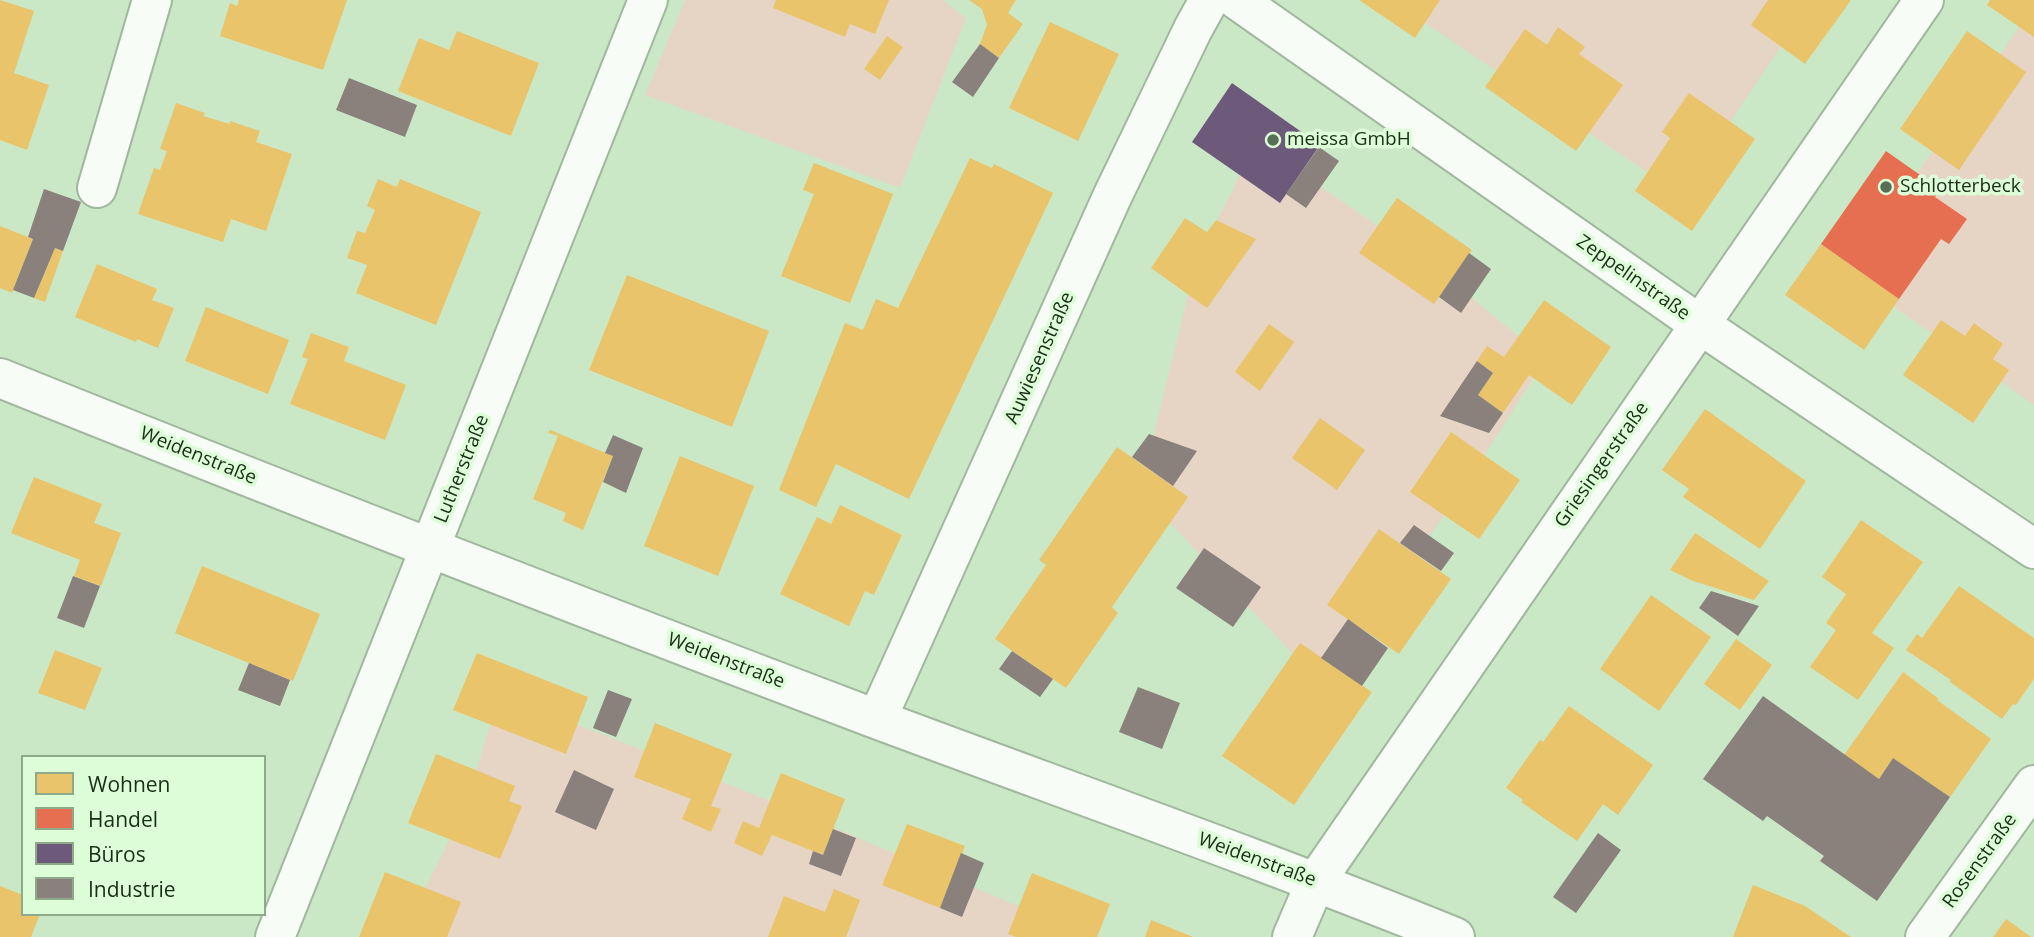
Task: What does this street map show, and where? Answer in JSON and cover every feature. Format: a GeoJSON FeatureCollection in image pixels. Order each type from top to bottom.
{"type":"FeatureCollection","features":[{"type":"Feature","properties":{"kind":"street"},"geometry":{"type":"LineString","coordinates":[[97,188],[152,0]]}},
{"type":"Feature","properties":{"kind":"street","name":"Lutherstraße"},"geometry":{"type":"LineString","coordinates":[[275,937],[648,0]]}},
{"type":"Feature","properties":{"kind":"street","name":"Auwiesenstraße"},"geometry":{"type":"LineString","coordinates":[[877,719],[1112,197],[1209,0]]}},
{"type":"Feature","properties":{"kind":"street","name":"Zeppelinstraße"},"geometry":{"type":"LineString","coordinates":[[1237,0],[1699,324],[2034,549]]}},
{"type":"Feature","properties":{"kind":"street","name":"Griesingerstraße"},"geometry":{"type":"LineString","coordinates":[[1292,937],[1316,881],[1924,0]]}},
{"type":"Feature","properties":{"kind":"street","name":"Weidenstraße"},"geometry":{"type":"LineString","coordinates":[[0,378],[430,548],[877,719],[1316,881],[1455,937]]}},
{"type":"Feature","properties":{"kind":"street","name":"Rosenstraße"},"geometry":{"type":"LineString","coordinates":[[1925,937],[2034,785]]}},
{"type":"Feature","properties":{"kind":"shaded area"},"geometry":{"type":"Polygon","coordinates":[[[685,0],[943,0],[966,18],[900,188],[645,95],[685,0]]]}},
{"type":"Feature","properties":{"kind":"shaded area"},"geometry":{"type":"Polygon","coordinates":[[[1391,0],[1812,0],[1681,195],[1391,0]]]}},
{"type":"Feature","properties":{"kind":"shaded area"},"geometry":{"type":"Polygon","coordinates":[[[2034,6],[2034,405],[1847,274],[2034,6]]]}},
{"type":"Feature","properties":{"kind":"shaded area"},"geometry":{"type":"Polygon","coordinates":[[[1256,143],[1415,251],[1546,359],[1465,486],[1323,686],[1140,491],[1196,262],[1256,143]]]}},
{"type":"Feature","properties":{"kind":"shaded area"},"geometry":{"type":"Polygon","coordinates":[[[499,694],[802,814],[1058,923],[1102,937],[408,937],[409,921],[466,806],[499,694]]]}},
{"type":"Feature","properties":{"kind":"building: Wohnen"},"geometry":{"type":"Polygon","coordinates":[[[0,0],[34,11],[14,73],[49,85],[27,150],[0,140],[0,0]]]}},
{"type":"Feature","properties":{"kind":"building: Wohnen"},"geometry":{"type":"Polygon","coordinates":[[[239,0],[347,0],[323,70],[220,36],[230,3],[237,6],[239,0]]]}},
{"type":"Feature","properties":{"kind":"building: Wohnen"},"geometry":{"type":"Polygon","coordinates":[[[776,0],[889,0],[875,34],[850,24],[845,37],[773,8],[776,0]]]}},
{"type":"Feature","properties":{"kind":"building: Wohnen"},"geometry":{"type":"Polygon","coordinates":[[[969,0],[1016,0],[1008,13],[1023,24],[999,58],[980,44],[987,25],[982,9],[969,0]]]}},
{"type":"Feature","properties":{"kind":"building: Wohnen"},"geometry":{"type":"Polygon","coordinates":[[[1359,0],[1440,0],[1415,38],[1359,0]]]}},
{"type":"Feature","properties":{"kind":"building: Wohnen"},"geometry":{"type":"Polygon","coordinates":[[[1768,0],[1851,0],[1805,64],[1751,25],[1768,0]]]}},
{"type":"Feature","properties":{"kind":"building: Wohnen"},"geometry":{"type":"Polygon","coordinates":[[[1990,0],[2034,0],[2034,37],[1987,5],[1990,0]]]}},
{"type":"Feature","properties":{"kind":"building: Wohnen"},"geometry":{"type":"Polygon","coordinates":[[[1050,22],[1119,54],[1078,141],[1009,108],[1050,22]]]}},
{"type":"Feature","properties":{"kind":"building: Wohnen"},"geometry":{"type":"Polygon","coordinates":[[[1558,27],[1585,47],[1579,54],[1623,85],[1576,151],[1485,87],[1525,29],[1547,45],[1558,27]]]}},
{"type":"Feature","properties":{"kind":"building: Wohnen"},"geometry":{"type":"Polygon","coordinates":[[[457,31],[539,63],[511,136],[398,91],[419,38],[449,50],[457,31]]]}},
{"type":"Feature","properties":{"kind":"building: Wohnen"},"geometry":{"type":"Polygon","coordinates":[[[1967,31],[2026,72],[1959,170],[1900,129],[1967,31]]]}},
{"type":"Feature","properties":{"kind":"building: Wohnen"},"geometry":{"type":"Polygon","coordinates":[[[887,36],[903,47],[880,80],[864,69],[887,36]]]}},
{"type":"Feature","properties":{"kind":"building: Wohnen"},"geometry":{"type":"Polygon","coordinates":[[[1689,93],[1755,139],[1692,231],[1635,191],[1670,138],[1662,132],[1689,93]]]}},
{"type":"Feature","properties":{"kind":"building: Wohnen"},"geometry":{"type":"Polygon","coordinates":[[[176,103],[205,113],[203,116],[260,131],[256,142],[292,154],[266,231],[231,219],[223,242],[138,214],[154,168],[160,170],[167,151],[160,149],[176,103]]]}},
{"type":"Feature","properties":{"kind":"building: Wohnen"},"geometry":{"type":"Polygon","coordinates":[[[970,158],[992,168],[994,164],[1053,193],[909,499],[836,464],[816,507],[779,490],[845,323],[863,330],[876,299],[898,308],[970,158]]]}},
{"type":"Feature","properties":{"kind":"building: Wohnen"},"geometry":{"type":"Polygon","coordinates":[[[814,163],[893,194],[850,303],[781,276],[814,194],[803,190],[814,163]]]}},
{"type":"Feature","properties":{"kind":"building: Wohnen"},"geometry":{"type":"Polygon","coordinates":[[[378,179],[397,187],[400,179],[481,212],[436,325],[356,293],[367,265],[347,258],[357,231],[365,233],[375,210],[367,206],[378,179]]]}},
{"type":"Feature","properties":{"kind":"building: Wohnen"},"geometry":{"type":"Polygon","coordinates":[[[1397,198],[1472,250],[1434,304],[1359,253],[1397,198]]]}},
{"type":"Feature","properties":{"kind":"building: Wohnen"},"geometry":{"type":"Polygon","coordinates":[[[1185,218],[1207,232],[1216,220],[1256,239],[1207,308],[1151,268],[1185,218]]]}},
{"type":"Feature","properties":{"kind":"building: Wohnen"},"geometry":{"type":"Polygon","coordinates":[[[0,226],[33,239],[12,293],[0,288],[0,226]]]}},
{"type":"Feature","properties":{"kind":"building: Wohnen"},"geometry":{"type":"Polygon","coordinates":[[[1821,244],[1899,299],[1864,350],[1785,295],[1821,244]]]}},
{"type":"Feature","properties":{"kind":"building: Wohnen"},"geometry":{"type":"Polygon","coordinates":[[[55,248],[63,251],[45,302],[34,298],[55,248]]]}},
{"type":"Feature","properties":{"kind":"building: Wohnen"},"geometry":{"type":"Polygon","coordinates":[[[97,264],[157,289],[152,300],[174,308],[158,348],[75,317],[97,264]]]}},
{"type":"Feature","properties":{"kind":"building: Wohnen"},"geometry":{"type":"Polygon","coordinates":[[[627,275],[769,331],[732,427],[589,370],[627,275]]]}},
{"type":"Feature","properties":{"kind":"building: Wohnen"},"geometry":{"type":"Polygon","coordinates":[[[1544,300],[1611,347],[1572,405],[1529,375],[1503,413],[1478,395],[1493,373],[1477,361],[1487,346],[1504,357],[1544,300]]]}},
{"type":"Feature","properties":{"kind":"building: Wohnen"},"geometry":{"type":"Polygon","coordinates":[[[206,307],[289,340],[268,394],[185,361],[206,307]]]}},
{"type":"Feature","properties":{"kind":"building: Wohnen"},"geometry":{"type":"Polygon","coordinates":[[[1941,320],[1965,336],[1974,323],[2003,344],[1993,359],[2009,370],[1973,423],[1903,375],[1941,320]]]}},
{"type":"Feature","properties":{"kind":"building: Wohnen"},"geometry":{"type":"Polygon","coordinates":[[[1269,324],[1294,342],[1260,391],[1235,372],[1269,324]]]}},
{"type":"Feature","properties":{"kind":"building: Wohnen"},"geometry":{"type":"Polygon","coordinates":[[[311,333],[349,347],[344,361],[406,385],[385,440],[290,404],[308,359],[302,357],[311,333]]]}},
{"type":"Feature","properties":{"kind":"building: Wohnen"},"geometry":{"type":"Polygon","coordinates":[[[1705,409],[1806,481],[1760,549],[1683,497],[1689,489],[1662,470],[1705,409]]]}},
{"type":"Feature","properties":{"kind":"building: Wohnen"},"geometry":{"type":"Polygon","coordinates":[[[1320,418],[1365,450],[1337,490],[1292,458],[1320,418]]]}},
{"type":"Feature","properties":{"kind":"building: Wohnen"},"geometry":{"type":"Polygon","coordinates":[[[550,430],[613,456],[583,530],[563,521],[566,513],[533,499],[558,436],[548,433],[550,430]]]}},
{"type":"Feature","properties":{"kind":"building: Wohnen"},"geometry":{"type":"Polygon","coordinates":[[[1451,432],[1520,480],[1479,539],[1410,492],[1451,432]]]}},
{"type":"Feature","properties":{"kind":"building: Wohnen"},"geometry":{"type":"Polygon","coordinates":[[[1117,447],[1188,497],[1112,607],[1118,613],[1066,688],[995,639],[1046,565],[1039,560],[1117,447]]]}},
{"type":"Feature","properties":{"kind":"building: Wohnen"},"geometry":{"type":"Polygon","coordinates":[[[680,456],[754,486],[718,576],[644,546],[680,456]]]}},
{"type":"Feature","properties":{"kind":"building: Wohnen"},"geometry":{"type":"Polygon","coordinates":[[[34,477],[102,504],[94,523],[121,533],[101,586],[74,576],[80,560],[11,533],[34,477]]]}},
{"type":"Feature","properties":{"kind":"building: Wohnen"},"geometry":{"type":"Polygon","coordinates":[[[840,505],[902,535],[874,595],[865,591],[849,626],[780,594],[817,517],[831,524],[840,505]]]}},
{"type":"Feature","properties":{"kind":"building: Wohnen"},"geometry":{"type":"Polygon","coordinates":[[[1861,520],[1923,562],[1872,633],[1894,648],[1858,700],[1810,667],[1836,630],[1826,623],[1846,594],[1822,577],[1861,520]]]}},
{"type":"Feature","properties":{"kind":"building: Wohnen"},"geometry":{"type":"Polygon","coordinates":[[[1379,529],[1451,579],[1399,654],[1327,605],[1379,529]]]}},
{"type":"Feature","properties":{"kind":"building: Wohnen"},"geometry":{"type":"Polygon","coordinates":[[[1695,533],[1769,581],[1754,600],[1693,581],[1670,570],[1695,533]]]}},
{"type":"Feature","properties":{"kind":"building: Wohnen"},"geometry":{"type":"Polygon","coordinates":[[[202,566],[320,614],[293,681],[175,633],[202,566]]]}},
{"type":"Feature","properties":{"kind":"building: Wohnen"},"geometry":{"type":"Polygon","coordinates":[[[1959,586],[2034,638],[2034,679],[2016,705],[2013,704],[2002,719],[1906,650],[1917,634],[1922,638],[1959,586]]]}},
{"type":"Feature","properties":{"kind":"building: Wohnen"},"geometry":{"type":"Polygon","coordinates":[[[1651,595],[1711,637],[1659,711],[1600,669],[1651,595]]]}},
{"type":"Feature","properties":{"kind":"building: Wohnen"},"geometry":{"type":"Polygon","coordinates":[[[1736,639],[1772,665],[1740,710],[1704,684],[1736,639]]]}},
{"type":"Feature","properties":{"kind":"building: Wohnen"},"geometry":{"type":"Polygon","coordinates":[[[1300,643],[1372,692],[1294,805],[1222,756],[1300,643]]]}},
{"type":"Feature","properties":{"kind":"building: Wohnen"},"geometry":{"type":"Polygon","coordinates":[[[55,650],[102,668],[85,710],[38,693],[55,650]]]}},
{"type":"Feature","properties":{"kind":"building: Wohnen"},"geometry":{"type":"Polygon","coordinates":[[[477,653],[588,697],[566,754],[453,710],[477,653]]]}},
{"type":"Feature","properties":{"kind":"building: Wohnen"},"geometry":{"type":"Polygon","coordinates":[[[1903,672],[1991,739],[1950,797],[1893,758],[1879,779],[1844,755],[1903,672]]]}},
{"type":"Feature","properties":{"kind":"building: Wohnen"},"geometry":{"type":"Polygon","coordinates":[[[1569,706],[1653,765],[1618,815],[1603,804],[1577,841],[1521,802],[1523,800],[1506,788],[1540,740],[1543,742],[1569,706]]]}},
{"type":"Feature","properties":{"kind":"building: Wohnen"},"geometry":{"type":"Polygon","coordinates":[[[655,723],[732,754],[711,806],[721,809],[711,832],[682,819],[691,799],[634,777],[655,723]]]}},
{"type":"Feature","properties":{"kind":"building: Wohnen"},"geometry":{"type":"Polygon","coordinates":[[[436,754],[515,786],[509,801],[522,806],[500,859],[408,823],[436,754]]]}},
{"type":"Feature","properties":{"kind":"building: Wohnen"},"geometry":{"type":"Polygon","coordinates":[[[781,773],[845,799],[823,855],[772,835],[762,856],[734,843],[743,821],[759,828],[781,773]]]}},
{"type":"Feature","properties":{"kind":"building: Wohnen"},"geometry":{"type":"Polygon","coordinates":[[[907,824],[965,846],[940,908],[882,885],[907,824]]]}},
{"type":"Feature","properties":{"kind":"building: Wohnen"},"geometry":{"type":"Polygon","coordinates":[[[385,872],[461,902],[447,937],[359,937],[385,872]]]}},
{"type":"Feature","properties":{"kind":"building: Wohnen"},"geometry":{"type":"Polygon","coordinates":[[[1032,873],[1110,904],[1097,937],[1016,937],[1008,934],[1032,873]]]}},
{"type":"Feature","properties":{"kind":"building: Wohnen"},"geometry":{"type":"Polygon","coordinates":[[[1753,885],[1805,906],[1851,937],[1733,937],[1753,885]]]}},
{"type":"Feature","properties":{"kind":"building: Wohnen"},"geometry":{"type":"Polygon","coordinates":[[[0,886],[21,894],[21,916],[39,916],[31,937],[0,937],[0,886]]]}},
{"type":"Feature","properties":{"kind":"building: Wohnen"},"geometry":{"type":"Polygon","coordinates":[[[834,889],[860,900],[846,937],[768,937],[784,896],[825,912],[834,889]]]}},
{"type":"Feature","properties":{"kind":"building: Wohnen"},"geometry":{"type":"Polygon","coordinates":[[[2006,919],[2031,937],[1993,937],[2006,919]]]}},
{"type":"Feature","properties":{"kind":"building: Wohnen"},"geometry":{"type":"Polygon","coordinates":[[[1151,920],[1193,937],[1145,937],[1151,920]]]}},
{"type":"Feature","properties":{"kind":"building: Handel"},"geometry":{"type":"Polygon","coordinates":[[[1886,151],[1940,189],[1935,197],[1967,219],[1949,244],[1941,239],[1899,299],[1821,244],[1886,151]]]}},
{"type":"Feature","properties":{"kind":"building: Büros"},"geometry":{"type":"Polygon","coordinates":[[[1232,83],[1320,145],[1280,203],[1192,142],[1232,83]]]}},
{"type":"Feature","properties":{"kind":"building: Industrie"},"geometry":{"type":"Polygon","coordinates":[[[980,44],[999,58],[973,97],[952,82],[980,44]]]}},
{"type":"Feature","properties":{"kind":"building: Industrie"},"geometry":{"type":"Polygon","coordinates":[[[349,78],[417,105],[405,137],[336,110],[349,78]]]}},
{"type":"Feature","properties":{"kind":"building: Industrie"},"geometry":{"type":"Polygon","coordinates":[[[1319,147],[1339,161],[1306,208],[1286,194],[1319,147]]]}},
{"type":"Feature","properties":{"kind":"building: Industrie"},"geometry":{"type":"Polygon","coordinates":[[[44,189],[81,202],[63,251],[55,248],[34,298],[13,290],[33,239],[28,237],[44,189]]]}},
{"type":"Feature","properties":{"kind":"building: Industrie"},"geometry":{"type":"Polygon","coordinates":[[[1469,253],[1491,269],[1461,313],[1439,297],[1469,253]]]}},
{"type":"Feature","properties":{"kind":"building: Industrie"},"geometry":{"type":"Polygon","coordinates":[[[1477,361],[1493,373],[1478,395],[1503,413],[1489,433],[1440,416],[1477,361]]]}},
{"type":"Feature","properties":{"kind":"building: Industrie"},"geometry":{"type":"Polygon","coordinates":[[[1149,434],[1197,451],[1173,486],[1132,457],[1149,434]]]}},
{"type":"Feature","properties":{"kind":"building: Industrie"},"geometry":{"type":"Polygon","coordinates":[[[613,435],[643,448],[626,493],[603,482],[613,456],[605,453],[613,435]]]}},
{"type":"Feature","properties":{"kind":"building: Industrie"},"geometry":{"type":"Polygon","coordinates":[[[1414,525],[1454,553],[1441,571],[1400,543],[1414,525]]]}},
{"type":"Feature","properties":{"kind":"building: Industrie"},"geometry":{"type":"Polygon","coordinates":[[[1204,548],[1261,587],[1233,627],[1176,588],[1204,548]]]}},
{"type":"Feature","properties":{"kind":"building: Industrie"},"geometry":{"type":"Polygon","coordinates":[[[73,576],[100,586],[84,628],[57,618],[73,576]]]}},
{"type":"Feature","properties":{"kind":"building: Industrie"},"geometry":{"type":"Polygon","coordinates":[[[1711,591],[1759,606],[1738,636],[1699,608],[1711,591]]]}},
{"type":"Feature","properties":{"kind":"building: Industrie"},"geometry":{"type":"Polygon","coordinates":[[[1348,619],[1388,648],[1362,686],[1321,658],[1348,619]]]}},
{"type":"Feature","properties":{"kind":"building: Industrie"},"geometry":{"type":"Polygon","coordinates":[[[1012,651],[1053,679],[1040,697],[999,669],[1012,651]]]}},
{"type":"Feature","properties":{"kind":"building: Industrie"},"geometry":{"type":"Polygon","coordinates":[[[249,663],[290,680],[280,706],[238,690],[249,663]]]}},
{"type":"Feature","properties":{"kind":"building: Industrie"},"geometry":{"type":"Polygon","coordinates":[[[1138,687],[1180,703],[1162,749],[1119,732],[1138,687]]]}},
{"type":"Feature","properties":{"kind":"building: Industrie"},"geometry":{"type":"Polygon","coordinates":[[[608,690],[632,699],[616,737],[593,728],[608,690]]]}},
{"type":"Feature","properties":{"kind":"building: Industrie"},"geometry":{"type":"Polygon","coordinates":[[[1763,696],[1879,779],[1893,758],[1950,797],[1877,901],[1820,861],[1824,856],[1767,816],[1763,821],[1703,779],[1763,696]]]}},
{"type":"Feature","properties":{"kind":"building: Industrie"},"geometry":{"type":"Polygon","coordinates":[[[574,770],[614,789],[596,830],[555,812],[574,770]]]}},
{"type":"Feature","properties":{"kind":"building: Industrie"},"geometry":{"type":"Polygon","coordinates":[[[833,829],[856,838],[841,876],[809,864],[813,851],[823,855],[833,829]]]}},
{"type":"Feature","properties":{"kind":"building: Industrie"},"geometry":{"type":"Polygon","coordinates":[[[1598,833],[1621,850],[1576,913],[1553,897],[1598,833]]]}},
{"type":"Feature","properties":{"kind":"building: Industrie"},"geometry":{"type":"Polygon","coordinates":[[[961,853],[984,863],[962,917],[940,908],[961,853]]]}},
{"type":"Feature","properties":{"kind":"place","name":"meissa GmbH"},"geometry":{"type":"Point","coordinates":[1273,140]}},
{"type":"Feature","properties":{"kind":"place","name":"Schlotterbeck"},"geometry":{"type":"Point","coordinates":[1886,187]}}]}
